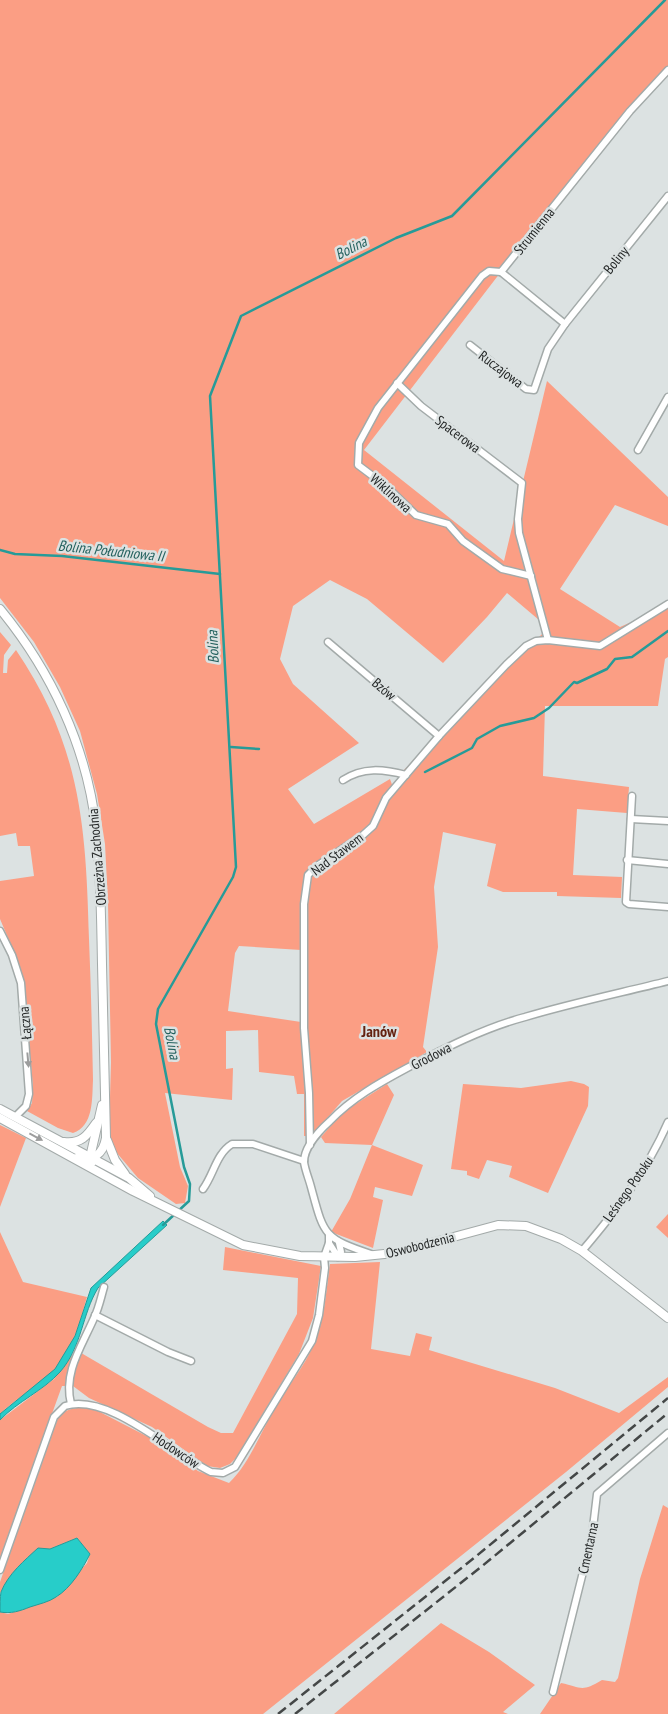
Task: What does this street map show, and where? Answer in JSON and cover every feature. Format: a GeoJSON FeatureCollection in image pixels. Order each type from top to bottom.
{"type":"FeatureCollection","features":[{"type":"Feature","properties":{"kind":"street","name":"Strumienna"},"geometry":{"type":"LineString","coordinates":[[501,272],[630,111],[668,70]]}},
{"type":"Feature","properties":{"kind":"street","name":"Boliny"},"geometry":{"type":"LineString","coordinates":[[534,390],[548,349],[565,324],[668,196]]}},
{"type":"Feature","properties":{"kind":"street"},"geometry":{"type":"LineString","coordinates":[[397,383],[482,276],[489,271],[501,272],[565,324]]}},
{"type":"Feature","properties":{"kind":"street","name":"Ruczajowa"},"geometry":{"type":"LineString","coordinates":[[470,345],[526,389],[534,390]]}},
{"type":"Feature","properties":{"kind":"street","name":"Spacerowa"},"geometry":{"type":"LineString","coordinates":[[397,383],[421,406],[522,483],[518,526],[530,576]]}},
{"type":"Feature","properties":{"kind":"street","name":"Wiklinowa"},"geometry":{"type":"LineString","coordinates":[[397,383],[378,408],[359,443],[358,465],[386,486],[416,516],[448,524],[463,540],[502,569],[530,576]]}},
{"type":"Feature","properties":{"kind":"street"},"geometry":{"type":"LineString","coordinates":[[638,450],[668,397]]}},
{"type":"Feature","properties":{"kind":"street"},"geometry":{"type":"LineString","coordinates":[[530,576],[548,640]]}},
{"type":"Feature","properties":{"kind":"street","name":"Nad Stawem"},"geometry":{"type":"LineString","coordinates":[[310,1145],[309,1093],[304,1028],[304,904],[308,876],[317,866],[368,830],[379,815],[386,798],[439,736],[519,652],[536,642],[548,640],[600,646],[668,604]]}},
{"type":"Feature","properties":{"kind":"street","name":"Obrzeżna Zachodnia"},"geometry":{"type":"LineString","coordinates":[[0,609],[35,657],[62,706],[80,752],[92,801],[100,880],[106,1138]]}},
{"type":"Feature","properties":{"kind":"street","name":"Bzów"},"geometry":{"type":"LineString","coordinates":[[328,642],[439,736]]}},
{"type":"Feature","properties":{"kind":"street"},"geometry":{"type":"LineString","coordinates":[[343,780],[354,773],[371,770],[406,775]]}},
{"type":"Feature","properties":{"kind":"street"},"geometry":{"type":"LineString","coordinates":[[632,796],[626,902],[629,904],[668,907]]}},
{"type":"Feature","properties":{"kind":"street"},"geometry":{"type":"LineString","coordinates":[[630,819],[668,821]]}},
{"type":"Feature","properties":{"kind":"street"},"geometry":{"type":"LineString","coordinates":[[627,860],[668,864]]}},
{"type":"Feature","properties":{"kind":"street","name":"Łączna"},"geometry":{"type":"LineString","coordinates":[[0,931],[18,971],[22,994],[29,1094],[26,1106],[16,1116]]}},
{"type":"Feature","properties":{"kind":"street","name":"Grodowa"},"geometry":{"type":"LineString","coordinates":[[304,1161],[310,1145],[324,1126],[360,1094],[438,1051],[524,1017],[668,981]]}},
{"type":"Feature","properties":{"kind":"street","name":"Obrzeżna Zachodnia"},"geometry":{"type":"LineString","coordinates":[[92,1158],[97,1121],[104,1098]]}},
{"type":"Feature","properties":{"kind":"street","name":"Oswobodzenia"},"geometry":{"type":"LineString","coordinates":[[0,1108],[129,1178],[155,1200]]}},
{"type":"Feature","properties":{"kind":"street","name":"Oswobodzenia"},"geometry":{"type":"LineString","coordinates":[[0,1118],[98,1172],[155,1200],[188,1219],[243,1245],[278,1253],[324,1257],[374,1256],[418,1247],[498,1225],[526,1226],[582,1251],[668,1318]]}},
{"type":"Feature","properties":{"kind":"street","name":"Obrzeżna Zachodnia"},"geometry":{"type":"LineString","coordinates":[[62,1142],[73,1143],[81,1140],[97,1121]]}},
{"type":"Feature","properties":{"kind":"street","name":"Leśnego Potoku"},"geometry":{"type":"LineString","coordinates":[[582,1251],[635,1184],[647,1165],[668,1122]]}},
{"type":"Feature","properties":{"kind":"street"},"geometry":{"type":"LineString","coordinates":[[98,1172],[92,1158],[103,1150],[106,1138]]}},
{"type":"Feature","properties":{"kind":"street","name":"Oswobodzenia"},"geometry":{"type":"LineString","coordinates":[[106,1138],[115,1160],[129,1178]]}},
{"type":"Feature","properties":{"kind":"street"},"geometry":{"type":"LineString","coordinates":[[203,1189],[214,1171],[219,1156],[232,1144],[254,1144],[304,1161],[322,1224],[338,1257]]}},
{"type":"Feature","properties":{"kind":"street","name":"Oswobodzenia"},"geometry":{"type":"LineString","coordinates":[[72,1157],[92,1158]]}},
{"type":"Feature","properties":{"kind":"street"},"geometry":{"type":"LineString","coordinates":[[329,1240],[374,1256]]}},
{"type":"Feature","properties":{"kind":"street"},"geometry":{"type":"LineString","coordinates":[[324,1257],[329,1240]]}},
{"type":"Feature","properties":{"kind":"street"},"geometry":{"type":"LineString","coordinates":[[338,1257],[341,1252],[339,1243]]}},
{"type":"Feature","properties":{"kind":"street","name":"Hodowców"},"geometry":{"type":"LineString","coordinates":[[71,1404],[88,1404],[97,1407],[142,1428],[211,1472],[223,1473],[229,1471],[240,1459],[309,1347],[318,1315],[325,1268],[324,1257]]}},
{"type":"Feature","properties":{"kind":"street"},"geometry":{"type":"LineString","coordinates":[[0,1570],[54,1417],[64,1406],[71,1404],[68,1393],[69,1376],[96,1315],[104,1288]]}},
{"type":"Feature","properties":{"kind":"street"},"geometry":{"type":"LineString","coordinates":[[96,1315],[168,1352],[191,1361]]}},
{"type":"Feature","properties":{"kind":"street","name":"Cmentarna"},"geometry":{"type":"LineString","coordinates":[[553,1692],[592,1536],[597,1494],[668,1433]]}},
{"type":"Feature","properties":{"kind":"shaded area"},"geometry":{"type":"Polygon","coordinates":[[[0,0],[668,0],[668,70],[610,130],[364,450],[504,561],[547,381],[668,497],[668,526],[615,505],[560,589],[620,627],[668,606],[668,657],[665,659],[658,706],[545,706],[543,776],[629,787],[627,813],[577,809],[573,875],[622,877],[621,898],[557,896],[557,892],[503,892],[487,886],[496,844],[443,832],[434,887],[438,947],[423,1047],[427,1052],[342,1101],[312,1136],[304,1136],[304,1094],[297,1094],[294,1076],[259,1072],[258,1030],[226,1031],[226,1069],[233,1068],[232,1100],[165,1093],[180,1167],[188,1186],[185,1203],[176,1204],[138,1178],[111,1146],[109,1133],[111,1062],[108,903],[105,844],[97,794],[80,731],[60,687],[34,642],[0,598],[0,0]],[[330,580],[293,606],[280,659],[293,684],[359,743],[288,789],[314,824],[390,779],[395,793],[404,770],[515,651],[538,638],[543,633],[539,620],[507,593],[443,663],[367,599],[330,580]],[[239,946],[235,953],[228,1011],[301,1022],[301,950],[239,946]]]}},
{"type":"Feature","properties":{"kind":"shaded area"},"geometry":{"type":"Polygon","coordinates":[[[0,632],[11,645],[4,655],[3,673],[7,673],[8,660],[16,650],[38,685],[54,720],[67,754],[76,788],[82,824],[88,898],[93,1080],[92,1103],[88,1118],[80,1129],[73,1133],[58,1128],[27,1111],[32,1103],[33,1087],[24,987],[17,959],[0,919],[0,881],[34,876],[30,846],[18,846],[16,833],[0,836],[0,632]]]}},
{"type":"Feature","properties":{"kind":"shaded area"},"geometry":{"type":"Polygon","coordinates":[[[571,1081],[589,1087],[588,1106],[548,1193],[509,1177],[512,1166],[487,1160],[479,1179],[467,1175],[467,1171],[451,1169],[463,1084],[521,1088],[571,1081]]]}},
{"type":"Feature","properties":{"kind":"shaded area"},"geometry":{"type":"Polygon","coordinates":[[[387,1084],[394,1095],[372,1145],[325,1143],[321,1137],[343,1112],[387,1084]]]}},
{"type":"Feature","properties":{"kind":"shaded area"},"geometry":{"type":"Polygon","coordinates":[[[0,1125],[26,1138],[0,1207],[0,1125]]]}},
{"type":"Feature","properties":{"kind":"shaded area"},"geometry":{"type":"Polygon","coordinates":[[[372,1145],[423,1165],[412,1196],[375,1187],[373,1197],[383,1200],[373,1248],[331,1232],[350,1199],[372,1145]]]}},
{"type":"Feature","properties":{"kind":"shaded area"},"geometry":{"type":"Polygon","coordinates":[[[668,1214],[668,1238],[656,1227],[668,1214]]]}},
{"type":"Feature","properties":{"kind":"shaded area"},"geometry":{"type":"Polygon","coordinates":[[[0,1232],[23,1282],[87,1297],[74,1339],[64,1359],[49,1376],[0,1414],[0,1232]]]}},
{"type":"Feature","properties":{"kind":"shaded area"},"geometry":{"type":"Polygon","coordinates":[[[225,1247],[321,1266],[313,1318],[299,1354],[236,1458],[230,1464],[220,1468],[207,1466],[152,1427],[89,1398],[73,1386],[62,1386],[0,1558],[0,1420],[54,1379],[76,1350],[208,1427],[221,1433],[233,1433],[297,1314],[298,1278],[223,1270],[225,1247]]]}},
{"type":"Feature","properties":{"kind":"shaded area"},"geometry":{"type":"Polygon","coordinates":[[[380,1262],[371,1349],[410,1356],[416,1333],[432,1337],[429,1350],[555,1388],[619,1413],[668,1377],[668,1387],[566,1472],[263,1714],[0,1714],[0,1612],[8,1614],[57,1597],[87,1563],[90,1554],[77,1538],[50,1549],[38,1549],[17,1569],[0,1593],[0,1582],[59,1415],[68,1410],[78,1408],[98,1411],[162,1444],[198,1471],[229,1483],[249,1457],[275,1408],[310,1352],[318,1334],[323,1314],[330,1264],[380,1262]]]}},
{"type":"Feature","properties":{"kind":"shaded area"},"geometry":{"type":"Polygon","coordinates":[[[663,1505],[668,1508],[668,1714],[540,1714],[561,1683],[585,1688],[602,1680],[615,1682],[618,1678],[640,1579],[663,1505]]]}},
{"type":"Feature","properties":{"kind":"shaded area"},"geometry":{"type":"Polygon","coordinates":[[[441,1623],[489,1652],[535,1685],[503,1712],[508,1714],[334,1714],[441,1623]]]}},
{"type":"Feature","properties":{"kind":"water"},"geometry":{"type":"Polygon","coordinates":[[[163,1221],[167,1225],[98,1288],[88,1309],[73,1352],[60,1372],[0,1420],[0,1414],[55,1369],[75,1336],[91,1288],[163,1221]]]}},
{"type":"Feature","properties":{"kind":"water"},"geometry":{"type":"Polygon","coordinates":[[[77,1538],[90,1554],[67,1588],[53,1599],[44,1603],[15,1612],[0,1612],[1,1592],[4,1585],[22,1562],[38,1548],[50,1549],[77,1538]]]}},
{"type":"Feature","properties":{"kind":"waterway","name":"Bolina"},"geometry":{"type":"LineString","coordinates":[[163,1225],[189,1201],[190,1184],[184,1167],[156,1024],[158,1009],[233,877],[236,867],[210,396],[241,316],[396,238],[452,216],[665,0]]}},
{"type":"Feature","properties":{"kind":"waterway","name":"Bolina Południowa II"},"geometry":{"type":"LineString","coordinates":[[0,550],[15,554],[62,556],[220,574]]}},
{"type":"Feature","properties":{"kind":"waterway"},"geometry":{"type":"LineString","coordinates":[[425,772],[472,748],[477,739],[500,726],[534,718],[549,708],[574,682],[577,683],[607,669],[615,659],[632,657],[668,631]]}},
{"type":"Feature","properties":{"kind":"waterway"},"geometry":{"type":"LineString","coordinates":[[231,747],[259,749]]}},
{"type":"Feature","properties":{"kind":"railway"},"geometry":{"type":"LineString","coordinates":[[278,1714],[474,1558],[668,1398]]}},
{"type":"Feature","properties":{"kind":"railway"},"geometry":{"type":"LineString","coordinates":[[295,1714],[481,1567],[668,1413]]}},
{"type":"Feature","properties":{"kind":"district","name":"Janów"},"geometry":{"type":"Point","coordinates":[379,1031]}}]}
